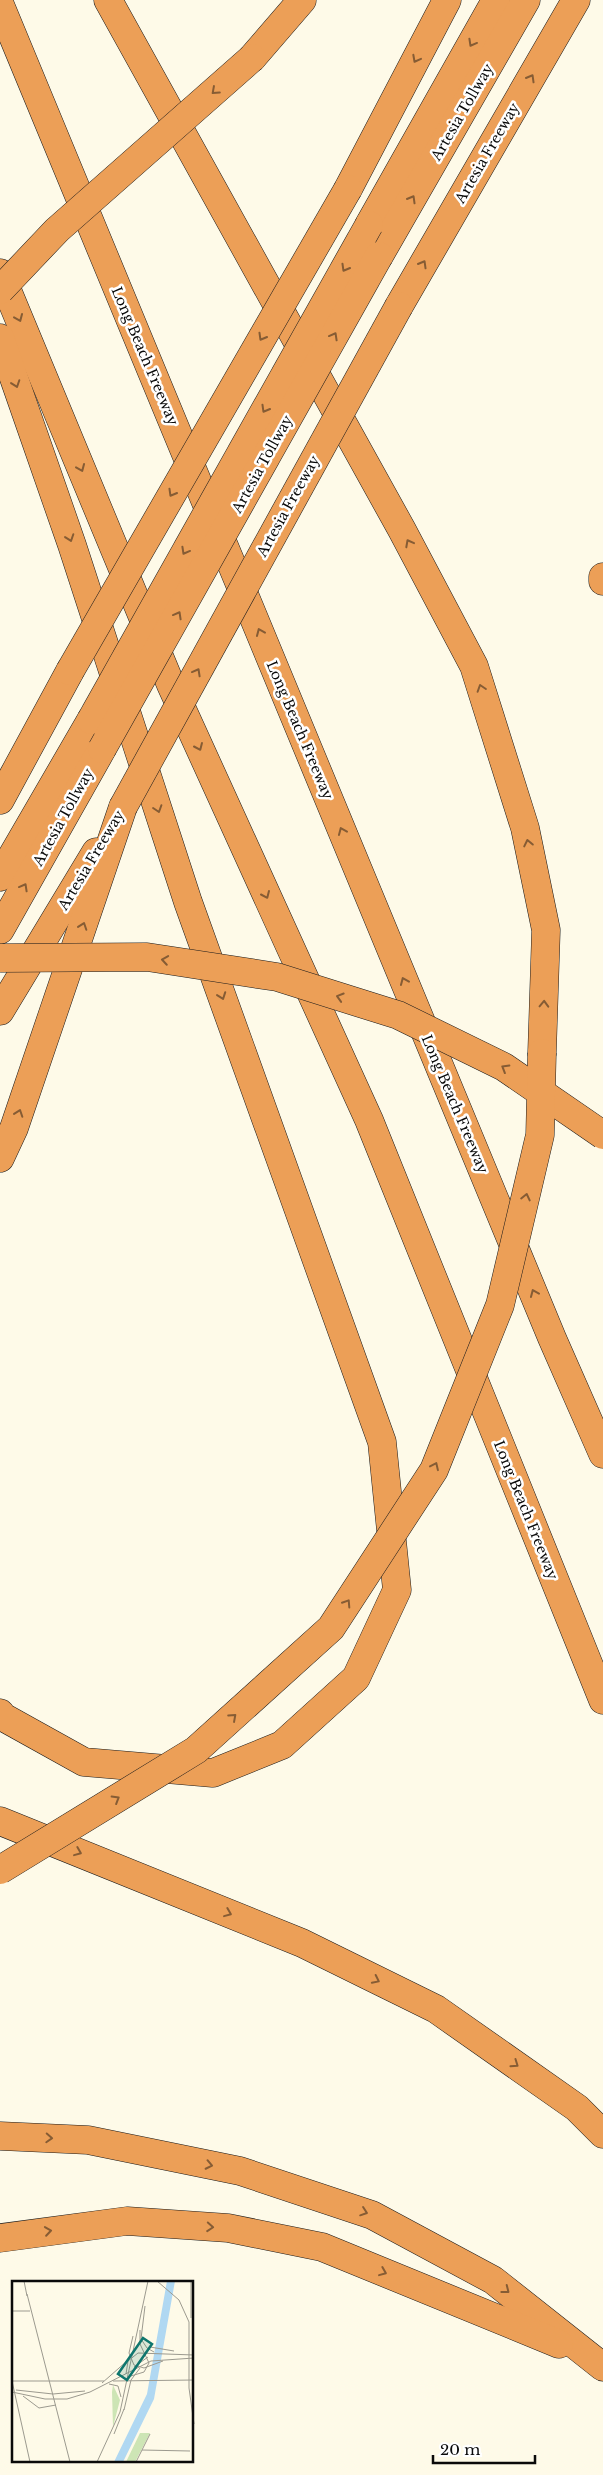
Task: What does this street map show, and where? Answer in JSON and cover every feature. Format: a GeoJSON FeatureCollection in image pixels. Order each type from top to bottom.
{"type":"FeatureCollection","features":[{"type":"Feature","properties":{"kind":"highway"},"geometry":{"type":"LineString","coordinates":[[0,1870],[196,1750],[331,1628],[434,1470],[500,1305],[540,1135],[546,930],[525,828],[474,666],[402,530],[108,0]]}},
{"type":"Feature","properties":{"kind":"highway"},"geometry":{"type":"LineString","coordinates":[[0,272],[57,230],[252,58],[302,0]]}},
{"type":"Feature","properties":{"kind":"highway"},"geometry":{"type":"LineString","coordinates":[[0,800],[70,671],[348,189],[447,0]]}},
{"type":"Feature","properties":{"kind":"highway","name":"Artesia Tollway"},"geometry":{"type":"LineString","coordinates":[[0,877],[91,720],[496,0]]}},
{"type":"Feature","properties":{"kind":"highway","name":"Artesia Tollway"},"geometry":{"type":"LineString","coordinates":[[0,930],[379,256],[526,0]]}},
{"type":"Feature","properties":{"kind":"highway","name":"Artesia Freeway"},"geometry":{"type":"LineString","coordinates":[[0,1011],[123,807],[398,306],[576,0]]}},
{"type":"Feature","properties":{"kind":"highway","name":"Long Beach Freeway"},"geometry":{"type":"LineString","coordinates":[[0,5],[552,1338],[603,1454]]}},
{"type":"Feature","properties":{"kind":"highway"},"geometry":{"type":"LineString","coordinates":[[0,290],[57,230]]}},
{"type":"Feature","properties":{"kind":"highway","name":"Long Beach Freeway"},"geometry":{"type":"LineString","coordinates":[[0,272],[171,684],[369,1120],[603,1700]]}},
{"type":"Feature","properties":{"kind":"highway"},"geometry":{"type":"LineString","coordinates":[[0,338],[72,544],[188,902],[382,1442],[397,1590],[356,1678],[282,1745],[213,1773],[84,1762],[0,1713]]}},
{"type":"Feature","properties":{"kind":"highway"},"geometry":{"type":"LineString","coordinates":[[0,1158],[14,1128],[123,807]]}},
{"type":"Feature","properties":{"kind":"highway"},"geometry":{"type":"LineString","coordinates":[[0,958],[147,957],[277,977],[406,1019],[504,1067],[603,1135]]}},
{"type":"Feature","properties":{"kind":"highway"},"geometry":{"type":"LineString","coordinates":[[0,1821],[302,1943],[436,2009],[577,2108],[603,2134]]}},
{"type":"Feature","properties":{"kind":"highway"},"geometry":{"type":"LineString","coordinates":[[0,2136],[88,2140],[240,2172],[372,2215],[493,2280],[597,2362]]}},
{"type":"Feature","properties":{"kind":"highway"},"geometry":{"type":"LineString","coordinates":[[0,2238],[127,2221],[228,2228],[322,2247],[597,2362]]}}]}
